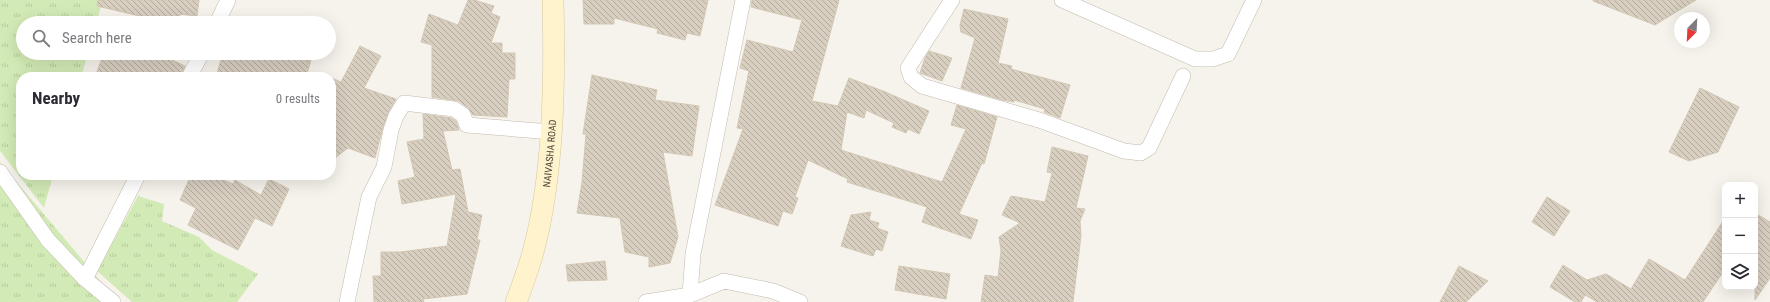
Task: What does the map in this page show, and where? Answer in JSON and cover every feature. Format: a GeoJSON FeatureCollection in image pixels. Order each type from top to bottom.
{"type":"FeatureCollection","features":[{"type":"Feature","properties":{"kind":"main road","name":"NAIVASHA ROAD"},"geometry":{"type":"LineString","coordinates":[[516,302],[532,255],[542,204],[551,132],[554,40],[553,0]]}},
{"type":"Feature","properties":{"kind":"street"},"geometry":{"type":"LineString","coordinates":[[220,16],[228,0]]}},
{"type":"Feature","properties":{"kind":"street"},"geometry":{"type":"LineString","coordinates":[[690,295],[693,254],[743,0]]}},
{"type":"Feature","properties":{"kind":"street"},"geometry":{"type":"LineString","coordinates":[[952,0],[908,68],[911,77],[922,86],[1039,120],[1124,151],[1141,153],[1149,148],[1183,76]]}},
{"type":"Feature","properties":{"kind":"street"},"geometry":{"type":"LineString","coordinates":[[1062,0],[1195,59],[1201,59],[1228,54],[1254,0]]}},
{"type":"Feature","properties":{"kind":"street"},"geometry":{"type":"LineString","coordinates":[[192,72],[198,60]]}},
{"type":"Feature","properties":{"kind":"street"},"geometry":{"type":"LineString","coordinates":[[347,302],[369,197],[384,168],[391,130],[400,108],[404,103],[454,109],[464,115],[467,124],[551,132]]}},
{"type":"Feature","properties":{"kind":"street"},"geometry":{"type":"LineString","coordinates":[[0,172],[48,240],[85,278],[113,302]]}},
{"type":"Feature","properties":{"kind":"street"},"geometry":{"type":"LineString","coordinates":[[85,278],[135,180]]}},
{"type":"Feature","properties":{"kind":"street"},"geometry":{"type":"LineString","coordinates":[[646,302],[690,295],[724,281],[774,291],[800,302]]}},
{"type":"Feature","properties":{"kind":"green space"},"geometry":{"type":"Polygon","coordinates":[[[0,0],[103,0],[98,16],[16,16],[16,60],[86,60],[82,72],[16,72],[16,172],[0,151],[0,0]]]}},
{"type":"Feature","properties":{"kind":"green space"},"geometry":{"type":"Polygon","coordinates":[[[0,162],[118,302],[0,302],[0,162]]]}},
{"type":"Feature","properties":{"kind":"green space"},"geometry":{"type":"Polygon","coordinates":[[[22,180],[52,180],[44,208],[22,180]]]}},
{"type":"Feature","properties":{"kind":"green space"},"geometry":{"type":"Polygon","coordinates":[[[138,196],[164,204],[162,221],[199,237],[212,250],[258,274],[237,302],[132,302],[97,271],[138,196]]]}},
{"type":"Feature","properties":{"kind":"building"},"geometry":{"type":"Polygon","coordinates":[[[98,0],[199,0],[197,16],[180,14],[180,16],[140,16],[97,6],[98,0]]]}},
{"type":"Feature","properties":{"kind":"building"},"geometry":{"type":"Polygon","coordinates":[[[468,0],[474,0],[494,6],[491,13],[500,17],[491,43],[502,43],[502,53],[515,53],[515,79],[509,79],[507,117],[473,115],[468,108],[459,101],[432,97],[432,45],[421,42],[429,14],[458,25],[468,0]]]}},
{"type":"Feature","properties":{"kind":"building"},"geometry":{"type":"Polygon","coordinates":[[[583,0],[708,0],[700,36],[687,33],[685,40],[657,33],[658,29],[614,18],[614,24],[584,24],[583,0]]]}},
{"type":"Feature","properties":{"kind":"building"},"geometry":{"type":"Polygon","coordinates":[[[752,0],[839,0],[812,101],[838,106],[849,78],[929,111],[919,134],[908,129],[906,133],[892,127],[894,123],[866,110],[864,118],[847,112],[841,150],[942,182],[966,129],[951,125],[957,105],[997,117],[984,164],[982,163],[959,214],[978,220],[971,239],[922,222],[927,207],[847,182],[848,179],[808,160],[795,197],[798,198],[792,214],[783,211],[778,226],[715,205],[743,129],[737,128],[749,71],[740,68],[747,40],[793,52],[802,20],[751,7],[752,0]]]}},
{"type":"Feature","properties":{"kind":"building"},"geometry":{"type":"Polygon","coordinates":[[[1696,0],[1674,12],[1655,25],[1593,1],[1696,0]]]}},
{"type":"Feature","properties":{"kind":"building"},"geometry":{"type":"Polygon","coordinates":[[[964,9],[1008,19],[998,63],[1012,66],[1011,69],[1070,85],[1060,118],[1044,112],[1045,109],[1014,100],[1014,102],[1002,100],[961,88],[975,38],[961,32],[960,25],[964,9]]]}},
{"type":"Feature","properties":{"kind":"building"},"geometry":{"type":"Polygon","coordinates":[[[360,46],[381,56],[364,88],[396,99],[388,113],[383,127],[375,158],[348,148],[336,157],[336,80],[341,82],[360,46]]]}},
{"type":"Feature","properties":{"kind":"building"},"geometry":{"type":"Polygon","coordinates":[[[929,51],[952,58],[942,81],[920,73],[929,51]]]}},
{"type":"Feature","properties":{"kind":"building"},"geometry":{"type":"Polygon","coordinates":[[[101,60],[172,60],[185,66],[182,72],[97,72],[101,60]]]}},
{"type":"Feature","properties":{"kind":"building"},"geometry":{"type":"Polygon","coordinates":[[[221,60],[311,60],[307,72],[217,72],[221,60]]]}},
{"type":"Feature","properties":{"kind":"building"},"geometry":{"type":"Polygon","coordinates":[[[592,75],[657,90],[655,100],[699,106],[692,156],[663,152],[678,237],[670,263],[649,267],[649,257],[625,252],[620,218],[577,213],[582,182],[586,134],[583,134],[592,75]]]}},
{"type":"Feature","properties":{"kind":"building"},"geometry":{"type":"Polygon","coordinates":[[[1700,88],[1739,107],[1718,152],[1689,161],[1669,152],[1700,88]]]}},
{"type":"Feature","properties":{"kind":"building"},"geometry":{"type":"Polygon","coordinates":[[[423,114],[451,118],[456,121],[459,130],[443,131],[452,170],[460,169],[468,212],[482,215],[477,240],[480,240],[467,294],[423,299],[424,302],[374,302],[373,276],[381,276],[381,252],[400,252],[447,246],[456,194],[402,204],[398,181],[415,177],[407,142],[424,139],[423,114]]]}},
{"type":"Feature","properties":{"kind":"building"},"geometry":{"type":"Polygon","coordinates":[[[1052,147],[1088,156],[1076,208],[1085,209],[1080,221],[1081,236],[1073,302],[981,302],[985,275],[998,277],[1001,251],[999,237],[1020,223],[1002,215],[1011,196],[1045,202],[1052,173],[1047,172],[1052,147]]]}},
{"type":"Feature","properties":{"kind":"building"},"geometry":{"type":"Polygon","coordinates":[[[189,180],[224,180],[233,184],[235,180],[261,195],[268,180],[289,189],[272,226],[255,218],[238,250],[188,225],[196,208],[180,200],[189,180]]]}},
{"type":"Feature","properties":{"kind":"building"},"geometry":{"type":"Polygon","coordinates":[[[1547,197],[1570,211],[1554,236],[1532,222],[1547,197]]]}},
{"type":"Feature","properties":{"kind":"building"},"geometry":{"type":"Polygon","coordinates":[[[871,212],[869,220],[879,223],[877,228],[888,232],[882,251],[876,249],[873,256],[841,246],[851,215],[871,212]]]}},
{"type":"Feature","properties":{"kind":"building"},"geometry":{"type":"Polygon","coordinates":[[[1758,215],[1770,222],[1770,278],[1755,300],[1755,290],[1758,290],[1758,215]]]}},
{"type":"Feature","properties":{"kind":"building"},"geometry":{"type":"Polygon","coordinates":[[[1722,223],[1722,274],[1703,302],[1597,302],[1585,295],[1581,302],[1575,302],[1550,287],[1563,265],[1587,280],[1606,274],[1631,289],[1649,259],[1685,280],[1722,223]]]}},
{"type":"Feature","properties":{"kind":"building"},"geometry":{"type":"Polygon","coordinates":[[[605,261],[607,280],[568,281],[566,265],[605,261]]]}},
{"type":"Feature","properties":{"kind":"building"},"geometry":{"type":"Polygon","coordinates":[[[899,266],[950,274],[946,299],[895,290],[899,266]]]}},
{"type":"Feature","properties":{"kind":"building"},"geometry":{"type":"Polygon","coordinates":[[[1459,266],[1488,281],[1466,302],[1440,302],[1459,266]]]}}]}
